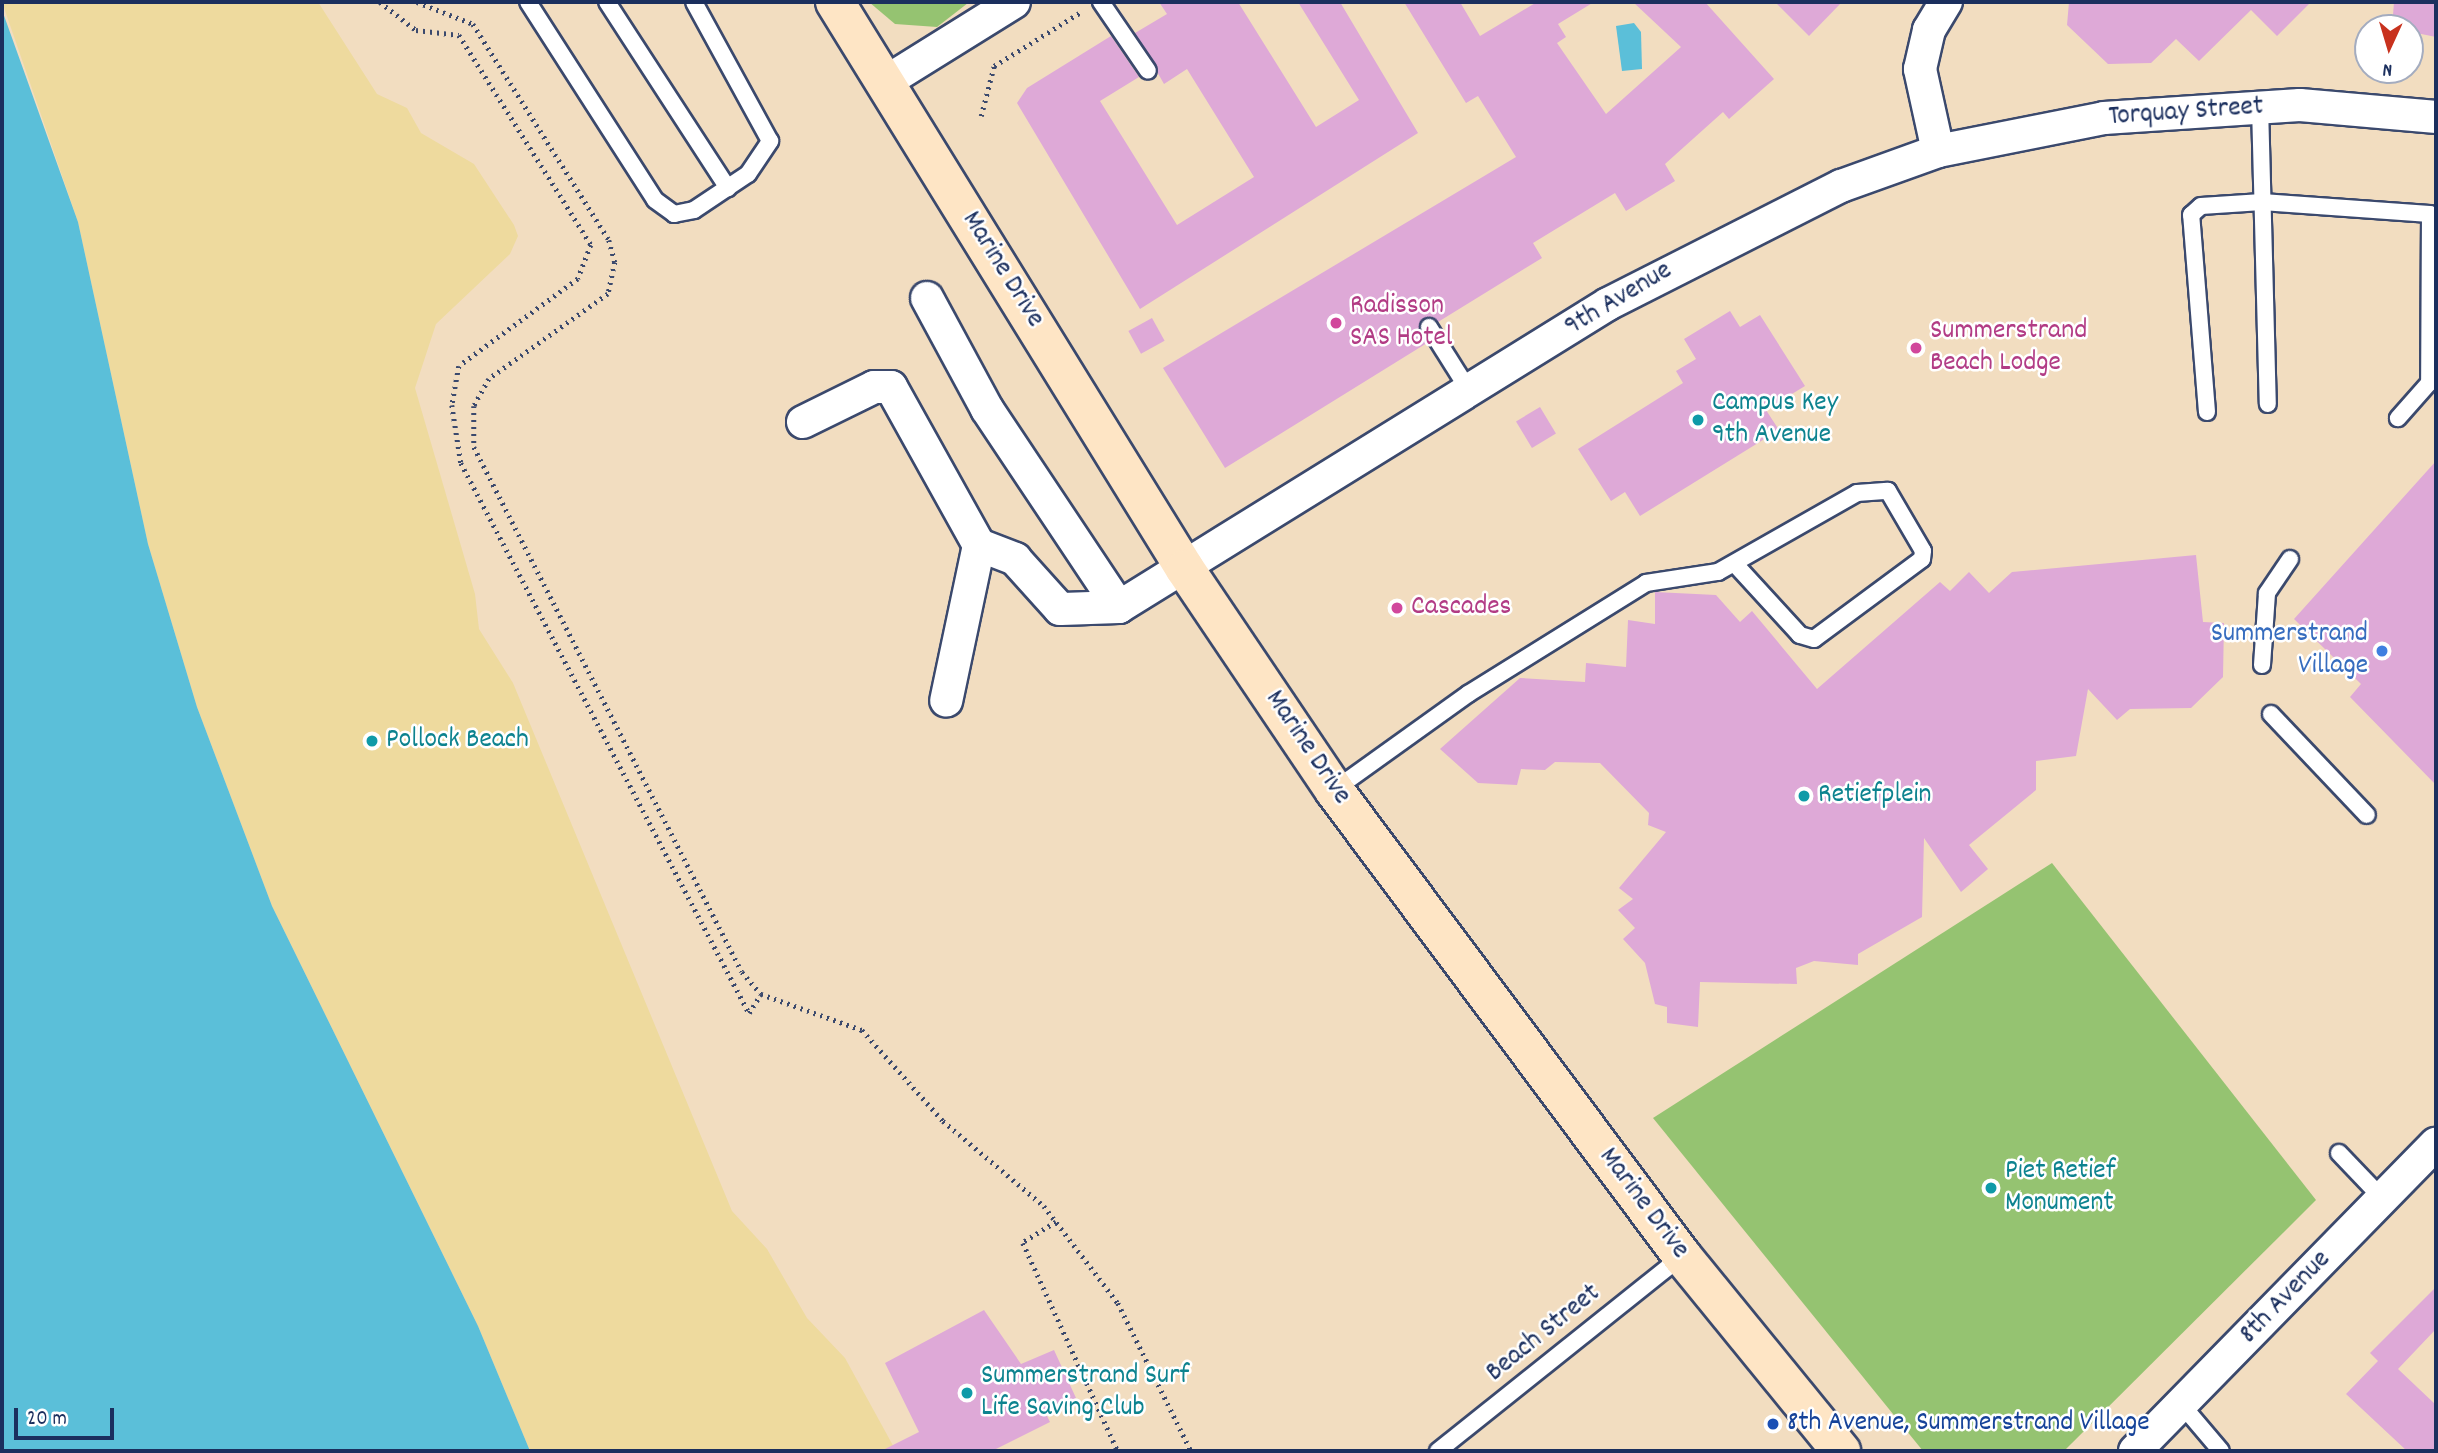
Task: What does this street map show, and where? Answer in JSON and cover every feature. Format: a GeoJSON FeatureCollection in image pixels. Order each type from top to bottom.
{"type":"FeatureCollection","features":[{"type":"Feature","properties":{"kind":"main road","name":"Marine Drive"},"geometry":{"type":"LineString","coordinates":[[835,2],[1185,569],[1334,790],[1682,1256],[1841,1451]]}},
{"type":"Feature","properties":{"kind":"street"},"geometry":{"type":"LineString","coordinates":[[884,83],[1014,2]]}},
{"type":"Feature","properties":{"kind":"street"},"geometry":{"type":"LineString","coordinates":[[1938,151],[1920,69],[1929,30],[1946,2]]}},
{"type":"Feature","properties":{"kind":"street","name":"Torquay Street"},"geometry":{"type":"LineString","coordinates":[[1938,151],[2104,118],[2260,106],[2436,117]]}},
{"type":"Feature","properties":{"kind":"street","name":"9th Avenue"},"geometry":{"type":"LineString","coordinates":[[1119,607],[1719,243],[1841,186],[1938,151]]}},
{"type":"Feature","properties":{"kind":"street"},"geometry":{"type":"LineString","coordinates":[[926,298],[987,410],[1119,607]]}},
{"type":"Feature","properties":{"kind":"street"},"geometry":{"type":"LineString","coordinates":[[803,422],[874,387],[891,387],[979,545],[1015,559],[1060,609],[1119,607]]}},
{"type":"Feature","properties":{"kind":"street"},"geometry":{"type":"LineString","coordinates":[[946,701],[979,545]]}},
{"type":"Feature","properties":{"kind":"street","name":"8th Avenue"},"geometry":{"type":"LineString","coordinates":[[2135,1451],[2436,1144]]}},
{"type":"Feature","properties":{"kind":"lane"},"geometry":{"type":"LineString","coordinates":[[528,2],[665,211],[694,210],[728,188],[759,164],[770,141],[694,2]]}},
{"type":"Feature","properties":{"kind":"lane"},"geometry":{"type":"LineString","coordinates":[[607,2],[728,188]]}},
{"type":"Feature","properties":{"kind":"lane"},"geometry":{"type":"LineString","coordinates":[[1094,5],[1148,71]]}},
{"type":"Feature","properties":{"kind":"lane"},"geometry":{"type":"LineString","coordinates":[[2260,106],[2268,404]]}},
{"type":"Feature","properties":{"kind":"lane"},"geometry":{"type":"LineString","coordinates":[[2207,412],[2191,215],[2200,206],[2262,202],[2430,214],[2429,383],[2398,418]]}},
{"type":"Feature","properties":{"kind":"lane"},"geometry":{"type":"LineString","coordinates":[[1429,327],[1470,392]]}},
{"type":"Feature","properties":{"kind":"lane"},"geometry":{"type":"LineString","coordinates":[[1334,790],[1468,694],[1646,583],[1735,564],[1799,524],[1878,487],[1894,496],[1923,551],[1922,558],[1814,639],[1800,635],[1735,564]]}},
{"type":"Feature","properties":{"kind":"lane"},"geometry":{"type":"LineString","coordinates":[[2262,666],[2267,593],[2290,559]]}},
{"type":"Feature","properties":{"kind":"lane"},"geometry":{"type":"LineString","coordinates":[[2271,714],[2367,815]]}},
{"type":"Feature","properties":{"kind":"lane"},"geometry":{"type":"LineString","coordinates":[[2339,1153],[2382,1198]]}},
{"type":"Feature","properties":{"kind":"lane","name":"Beach Street"},"geometry":{"type":"LineString","coordinates":[[1438,1451],[1682,1256]]}},
{"type":"Feature","properties":{"kind":"lane"},"geometry":{"type":"LineString","coordinates":[[2182,1405],[2221,1451]]}},
{"type":"Feature","properties":{"kind":"path"},"geometry":{"type":"LineString","coordinates":[[380,2],[415,30],[459,34],[592,245],[578,279],[459,366],[452,405],[461,463],[749,1013],[761,994]]}},
{"type":"Feature","properties":{"kind":"path"},"geometry":{"type":"LineString","coordinates":[[417,2],[473,24],[609,240],[615,262],[608,294],[489,379],[474,406],[474,447],[742,972],[761,994],[862,1030],[943,1121],[1057,1222],[1118,1303],[1191,1451]]}},
{"type":"Feature","properties":{"kind":"path"},"geometry":{"type":"LineString","coordinates":[[981,116],[994,66],[1094,5]]}},
{"type":"Feature","properties":{"kind":"path"},"geometry":{"type":"LineString","coordinates":[[1057,1222],[1023,1242],[1118,1451]]}},
{"type":"Feature","properties":{"kind":"green space"},"geometry":{"type":"Polygon","coordinates":[[[869,2],[968,3],[937,27],[895,24],[869,2]]]}},
{"type":"Feature","properties":{"kind":"green space"},"geometry":{"type":"Polygon","coordinates":[[[2052,863],[2316,1200],[2064,1451],[1923,1451],[1653,1118],[2052,863]]]}},
{"type":"Feature","properties":{"kind":"sand","name":"Pollock Beach"},"geometry":{"type":"Polygon","coordinates":[[[2,2],[318,2],[377,94],[407,108],[421,133],[474,164],[514,225],[518,236],[510,254],[436,324],[415,388],[475,594],[479,629],[513,683],[732,1211],[767,1249],[807,1318],[845,1358],[896,1451],[530,1451],[478,1326],[272,906],[197,707],[148,544],[78,222],[2,2]]]}},
{"type":"Feature","properties":{"kind":"water"},"geometry":{"type":"Polygon","coordinates":[[[2,10],[78,222],[148,544],[197,707],[272,906],[478,1326],[530,1451],[2,1451],[2,10]]]}},
{"type":"Feature","properties":{"kind":"water"},"geometry":{"type":"Polygon","coordinates":[[[1634,23],[1641,32],[1642,69],[1622,71],[1616,26],[1634,23]]]}},
{"type":"Feature","properties":{"kind":"building"},"geometry":{"type":"Polygon","coordinates":[[[1159,2],[1238,2],[1316,127],[1359,100],[1298,2],[1340,2],[1418,133],[1140,309],[1017,103],[1027,88],[1111,36],[1139,77],[1100,101],[1177,225],[1254,177],[1187,69],[1164,84],[1135,33],[1167,14],[1159,2]]]}},
{"type":"Feature","properties":{"kind":"building"},"geometry":{"type":"Polygon","coordinates":[[[1404,2],[1460,2],[1480,36],[1537,2],[1594,2],[1558,24],[1566,37],[1557,43],[1606,114],[1681,47],[1633,2],[1705,2],[1774,79],[1729,119],[1723,112],[1665,164],[1675,181],[1626,211],[1615,193],[1533,243],[1542,258],[1438,322],[1423,319],[1419,328],[1427,343],[1225,468],[1163,368],[1516,157],[1478,96],[1466,103],[1404,2]]]}},
{"type":"Feature","properties":{"kind":"building"},"geometry":{"type":"Polygon","coordinates":[[[1775,2],[1842,2],[1809,36],[1775,2]]]}},
{"type":"Feature","properties":{"kind":"building"},"geometry":{"type":"Polygon","coordinates":[[[2069,2],[2311,2],[2277,36],[2251,10],[2199,61],[2176,39],[2151,63],[2108,64],[2067,25],[2069,2]]]}},
{"type":"Feature","properties":{"kind":"building"},"geometry":{"type":"Polygon","coordinates":[[[2394,2],[2436,2],[2436,37],[2424,35],[2424,14],[2393,14],[2394,2]]]}},
{"type":"Feature","properties":{"kind":"building","name":"Campus Key 9th Avenue"},"geometry":{"type":"Polygon","coordinates":[[[1730,311],[1740,327],[1760,315],[1805,386],[1766,410],[1779,430],[1640,516],[1625,492],[1611,501],[1578,449],[1683,383],[1676,371],[1696,359],[1684,339],[1730,311]]]}},
{"type":"Feature","properties":{"kind":"building"},"geometry":{"type":"Polygon","coordinates":[[[1152,318],[1165,341],[1141,354],[1128,331],[1152,318]]]}},
{"type":"Feature","properties":{"kind":"building"},"geometry":{"type":"Polygon","coordinates":[[[1540,407],[1556,434],[1532,448],[1516,421],[1540,407]]]}},
{"type":"Feature","properties":{"kind":"building","name":"Summerstrand Village"},"geometry":{"type":"Polygon","coordinates":[[[2436,461],[2436,785],[2350,697],[2361,684],[2294,619],[2436,461]]]}},
{"type":"Feature","properties":{"kind":"building","name":"Retiefplein"},"geometry":{"type":"Polygon","coordinates":[[[2196,555],[2203,622],[2224,623],[2223,677],[2191,708],[2130,709],[2117,720],[2088,689],[2076,756],[2036,761],[2036,790],[1969,845],[1988,869],[1961,892],[1924,838],[1922,917],[1858,954],[1858,965],[1814,961],[1796,968],[1797,984],[1700,982],[1698,1027],[1667,1023],[1667,1007],[1655,1004],[1645,963],[1623,939],[1635,928],[1618,910],[1633,899],[1619,888],[1666,832],[1648,825],[1649,813],[1600,763],[1555,762],[1545,770],[1521,769],[1517,785],[1478,783],[1440,749],[1520,678],[1585,682],[1586,663],[1626,667],[1628,620],[1655,624],[1655,592],[1716,595],[1740,622],[1752,611],[1817,689],[1940,582],[1950,591],[1969,572],[1989,593],[2012,572],[2196,555]]]}},
{"type":"Feature","properties":{"kind":"building"},"geometry":{"type":"Polygon","coordinates":[[[2436,1287],[2436,1329],[2398,1369],[2436,1405],[2436,1451],[2407,1451],[2346,1394],[2378,1361],[2370,1353],[2436,1287]]]}},
{"type":"Feature","properties":{"kind":"building","name":"Summerstrand Surf Life Saving Club"},"geometry":{"type":"Polygon","coordinates":[[[984,1310],[1021,1364],[1054,1350],[1076,1398],[1045,1412],[1050,1422],[992,1451],[881,1451],[919,1432],[885,1363],[984,1310]]]}},
{"type":"Feature","properties":{"kind":"place","name":"Radisson SAS Hotel"},"geometry":{"type":"Point","coordinates":[1336,323]}},
{"type":"Feature","properties":{"kind":"place","name":"Summerstrand Beach Lodge"},"geometry":{"type":"Point","coordinates":[1916,348]}},
{"type":"Feature","properties":{"kind":"place","name":"Campus Key 9th Avenue"},"geometry":{"type":"Point","coordinates":[1698,420]}},
{"type":"Feature","properties":{"kind":"place","name":"Cascades"},"geometry":{"type":"Point","coordinates":[1397,608]}},
{"type":"Feature","properties":{"kind":"place","name":"Summerstrand Village"},"geometry":{"type":"Point","coordinates":[2382,651]}},
{"type":"Feature","properties":{"kind":"place","name":"Pollock Beach"},"geometry":{"type":"Point","coordinates":[372,741]}},
{"type":"Feature","properties":{"kind":"place","name":"Retiefplein"},"geometry":{"type":"Point","coordinates":[1804,796]}},
{"type":"Feature","properties":{"kind":"place","name":"Piet Retief Monument"},"geometry":{"type":"Point","coordinates":[1991,1188]}},
{"type":"Feature","properties":{"kind":"place","name":"Summerstrand Surf Life Saving Club"},"geometry":{"type":"Point","coordinates":[967,1393]}},
{"type":"Feature","properties":{"kind":"place","name":"8th Avenue, Summerstrand Village"},"geometry":{"type":"Point","coordinates":[1773,1424]}}]}
